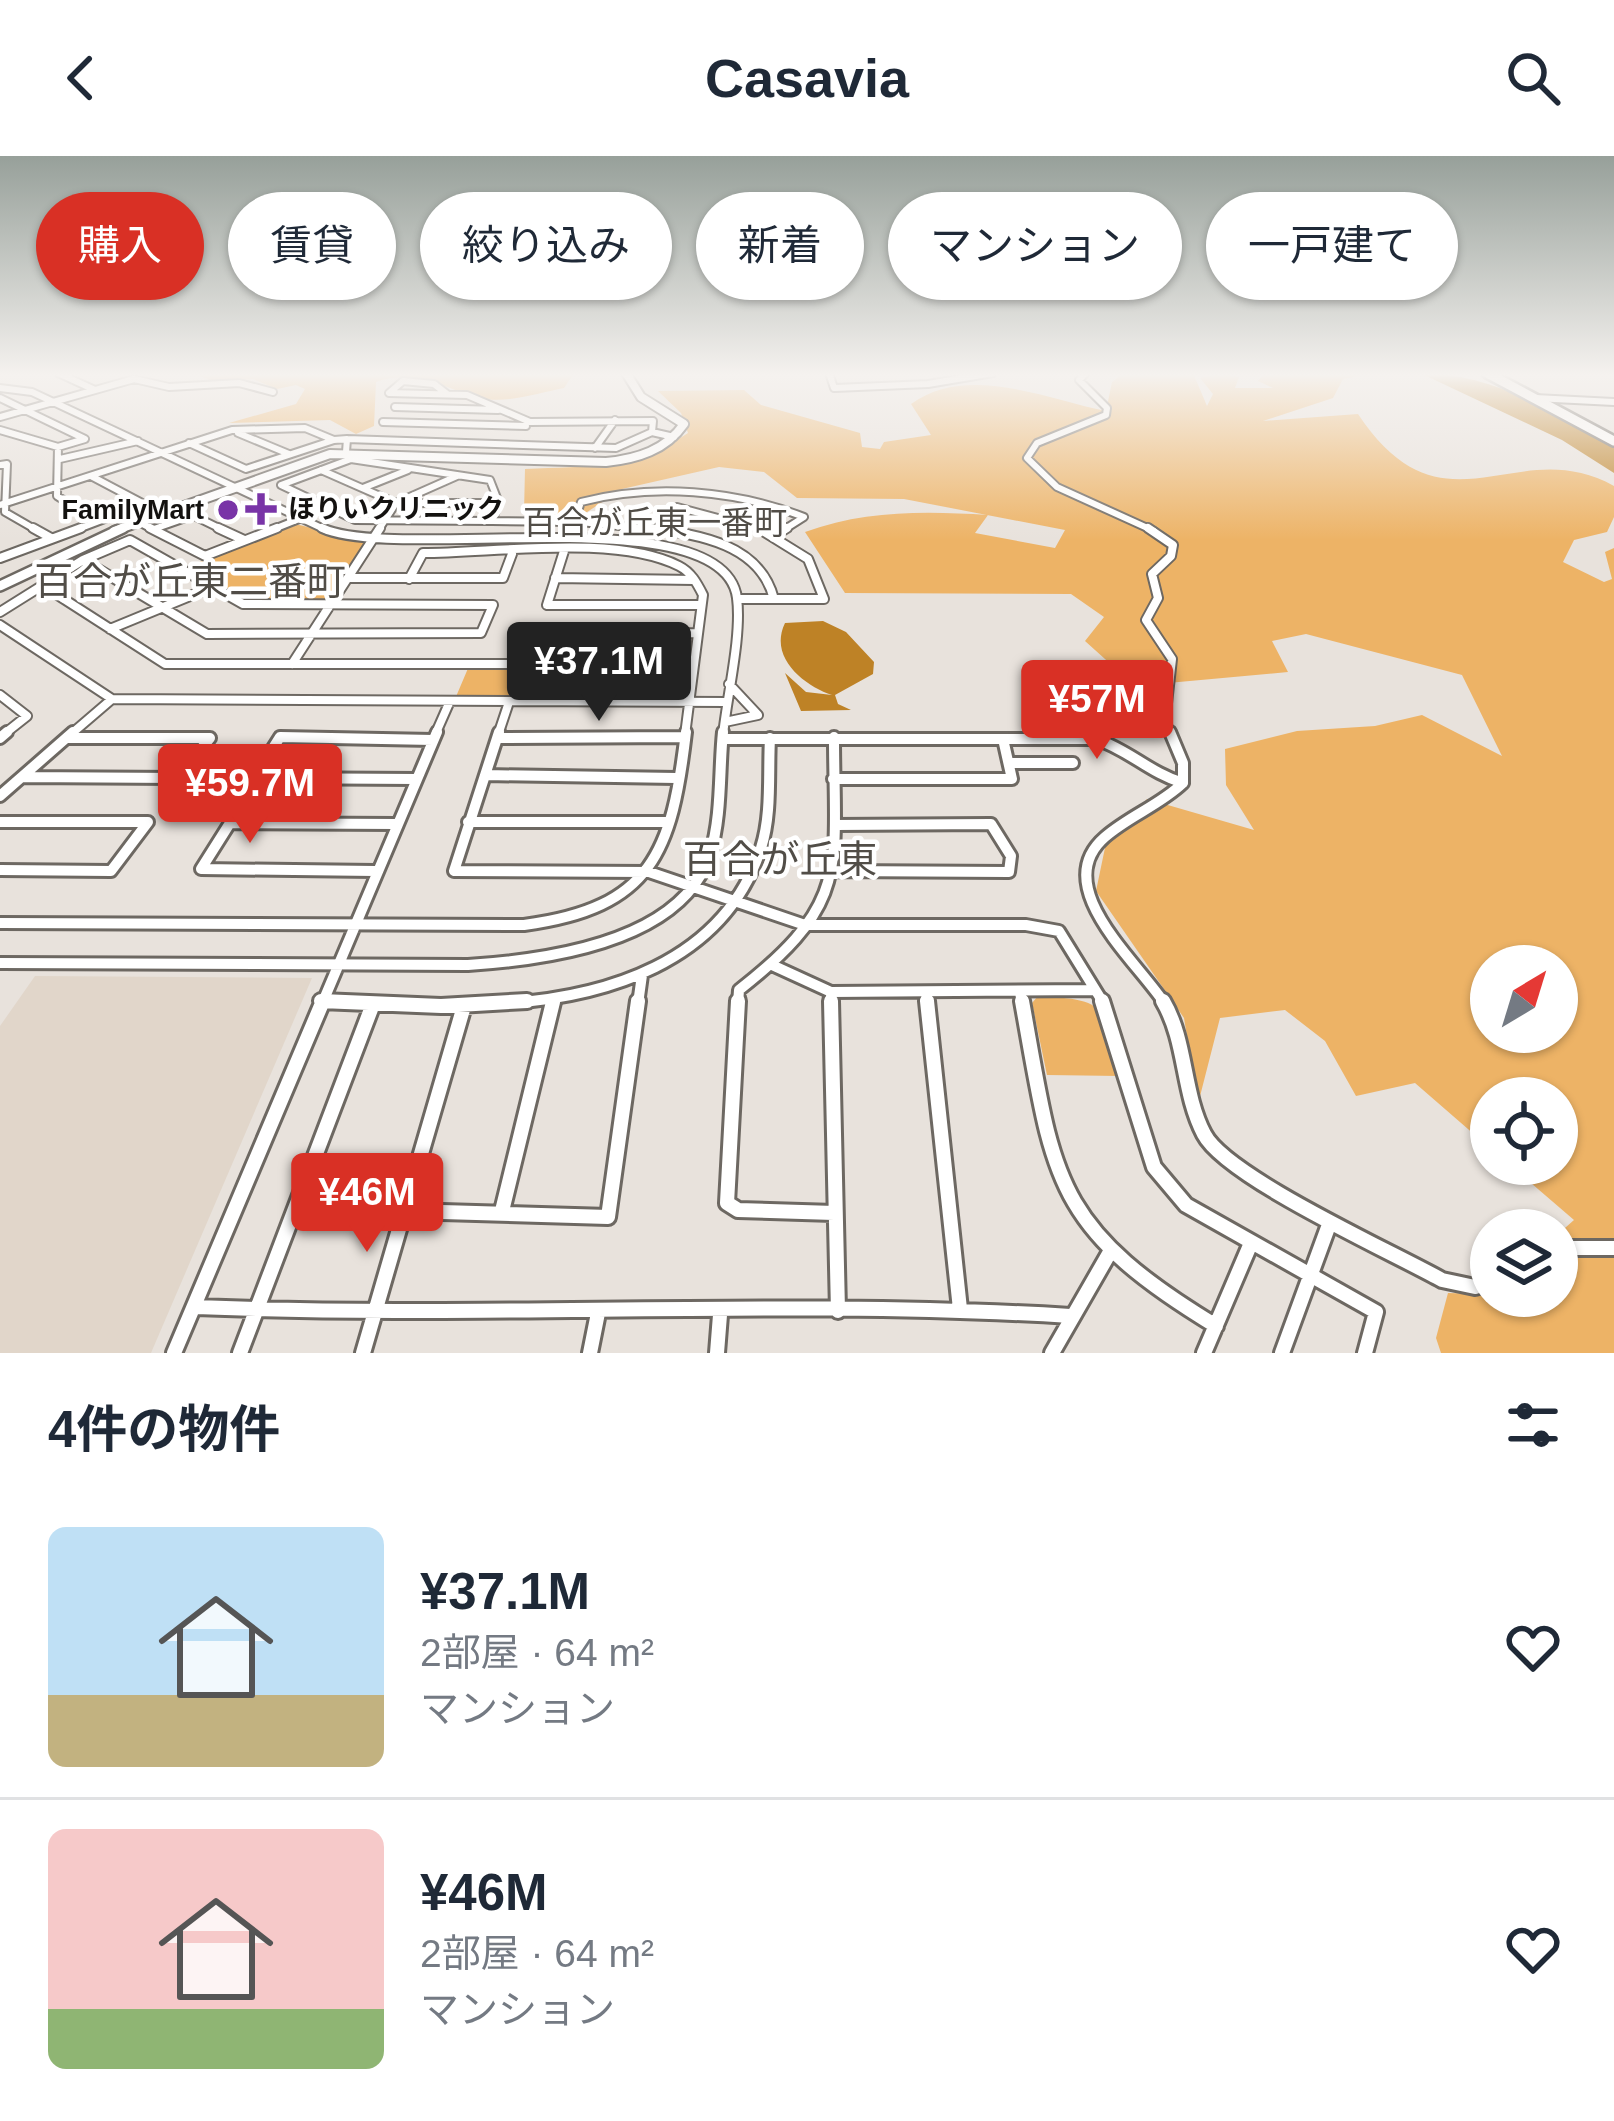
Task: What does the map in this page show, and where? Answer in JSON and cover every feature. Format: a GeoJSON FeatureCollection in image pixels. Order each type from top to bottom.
{"type":"FeatureCollection","features":[{"type":"Feature","properties":{"kind":"street"},"geometry":{"type":"LineString","coordinates":[[0,430],[58,447],[85,439],[65,429]]}},
{"type":"Feature","properties":{"kind":"street"},"geometry":{"type":"LineString","coordinates":[[0,963],[529,962],[582,951],[650,922],[694,887],[716,830],[737,599],[733,580],[705,556],[653,541],[372,539],[298,519],[111,429]]}},
{"type":"Feature","properties":{"kind":"street"},"geometry":{"type":"LineString","coordinates":[[3,504],[232,430],[273,429]]}},
{"type":"Feature","properties":{"kind":"street"},"geometry":{"type":"LineString","coordinates":[[306,429],[334,440]]}},
{"type":"Feature","properties":{"kind":"street"},"geometry":{"type":"LineString","coordinates":[[372,437],[378,429]]}},
{"type":"Feature","properties":{"kind":"street"},"geometry":{"type":"LineString","coordinates":[[495,458],[524,429]]}},
{"type":"Feature","properties":{"kind":"street"},"geometry":{"type":"LineString","coordinates":[[554,445],[566,429]]}},
{"type":"Feature","properties":{"kind":"street"},"geometry":{"type":"LineString","coordinates":[[595,448],[609,429]]}},
{"type":"Feature","properties":{"kind":"street"},"geometry":{"type":"LineString","coordinates":[[0,586],[65,549],[137,521],[346,452],[623,461],[683,429]]}},
{"type":"Feature","properties":{"kind":"street"},"geometry":{"type":"LineString","coordinates":[[1071,429],[1036,443],[1027,458],[1057,488],[1139,522],[1173,544],[1172,556],[1153,574],[1157,598],[1146,620],[1172,659],[1165,721],[1183,763],[1183,782],[1159,806],[1101,840],[1085,861],[1082,879],[1089,902],[1166,1004],[1178,1032],[1199,1135],[1221,1159],[1442,1280],[1470,1286]]}},
{"type":"Feature","properties":{"kind":"street"},"geometry":{"type":"LineString","coordinates":[[232,430],[289,454]]}},
{"type":"Feature","properties":{"kind":"street"},"geometry":{"type":"LineString","coordinates":[[189,443],[246,469],[334,440],[372,437],[595,448],[623,447],[652,432],[674,437]]}},
{"type":"Feature","properties":{"kind":"street"},"geometry":{"type":"LineString","coordinates":[[346,452],[347,439]]}},
{"type":"Feature","properties":{"kind":"street"},"geometry":{"type":"LineString","coordinates":[[60,459],[138,441]]}},
{"type":"Feature","properties":{"kind":"street"},"geometry":{"type":"LineString","coordinates":[[58,447],[57,496],[96,521]]}},
{"type":"Feature","properties":{"kind":"street"},"geometry":{"type":"LineString","coordinates":[[491,524],[499,502],[490,480],[351,459],[280,486],[355,520],[380,524],[666,527],[735,547],[764,569],[774,599]]}},
{"type":"Feature","properties":{"kind":"street"},"geometry":{"type":"LineString","coordinates":[[0,465],[7,464],[5,512],[51,538]]}},
{"type":"Feature","properties":{"kind":"street"},"geometry":{"type":"LineString","coordinates":[[362,488],[412,468]]}},
{"type":"Feature","properties":{"kind":"street"},"geometry":{"type":"LineString","coordinates":[[321,470],[396,503],[499,502]]}},
{"type":"Feature","properties":{"kind":"street"},"geometry":{"type":"LineString","coordinates":[[292,664],[396,503],[458,475]]}},
{"type":"Feature","properties":{"kind":"street"},"geometry":{"type":"LineString","coordinates":[[0,558],[144,505],[91,476]]}},
{"type":"Feature","properties":{"kind":"street"},"geometry":{"type":"LineString","coordinates":[[666,527],[685,490]]}},
{"type":"Feature","properties":{"kind":"street"},"geometry":{"type":"LineString","coordinates":[[700,605],[547,605],[581,502],[685,490],[741,495],[804,517],[774,536]]}},
{"type":"Feature","properties":{"kind":"street"},"geometry":{"type":"LineString","coordinates":[[622,524],[631,496]]}},
{"type":"Feature","properties":{"kind":"street"},"geometry":{"type":"LineString","coordinates":[[176,507],[244,540]]}},
{"type":"Feature","properties":{"kind":"street"},"geometry":{"type":"LineString","coordinates":[[677,508],[724,516],[774,536],[807,560],[820,577],[824,599],[737,599]]}},
{"type":"Feature","properties":{"kind":"street"},"geometry":{"type":"LineString","coordinates":[[154,529],[194,514]]}},
{"type":"Feature","properties":{"kind":"street"},"geometry":{"type":"LineString","coordinates":[[137,521],[205,556],[298,519]]}},
{"type":"Feature","properties":{"kind":"street"},"geometry":{"type":"LineString","coordinates":[[0,612],[83,560],[130,539],[243,604],[494,604],[481,633],[207,634],[83,560]]}},
{"type":"Feature","properties":{"kind":"street"},"geometry":{"type":"LineString","coordinates":[[0,923],[497,926],[557,921],[614,900],[649,872],[669,822],[689,702],[703,595],[694,580],[681,566],[648,556],[423,553],[409,579]]}},
{"type":"Feature","properties":{"kind":"street"},"geometry":{"type":"LineString","coordinates":[[348,578],[502,578],[512,554]]}},
{"type":"Feature","properties":{"kind":"street"},"geometry":{"type":"LineString","coordinates":[[681,566],[705,556]]}},
{"type":"Feature","properties":{"kind":"street"},"geometry":{"type":"LineString","coordinates":[[555,578],[694,580]]}},
{"type":"Feature","properties":{"kind":"street"},"geometry":{"type":"LineString","coordinates":[[42,585],[165,664],[691,664]]}},
{"type":"Feature","properties":{"kind":"street"},"geometry":{"type":"LineString","coordinates":[[110,629],[212,587]]}},
{"type":"Feature","properties":{"kind":"street"},"geometry":{"type":"LineString","coordinates":[[0,625],[112,699],[727,702]]}},
{"type":"Feature","properties":{"kind":"street"},"geometry":{"type":"LineString","coordinates":[[523,663],[537,635],[696,633]]}},
{"type":"Feature","properties":{"kind":"street"},"geometry":{"type":"LineString","coordinates":[[725,722],[758,716],[729,684]]}},
{"type":"Feature","properties":{"kind":"street"},"geometry":{"type":"LineString","coordinates":[[0,695],[27,716],[0,738]]}},
{"type":"Feature","properties":{"kind":"street"},"geometry":{"type":"LineString","coordinates":[[0,796],[112,699]]}},
{"type":"Feature","properties":{"kind":"street"},"geometry":{"type":"LineString","coordinates":[[174,1353],[450,701]]}},
{"type":"Feature","properties":{"kind":"street"},"geometry":{"type":"LineString","coordinates":[[509,702],[454,871],[649,872],[805,925],[1026,925],[1059,931],[1110,1014],[1154,1167],[1186,1205],[1376,1312],[1365,1353]]}},
{"type":"Feature","properties":{"kind":"street"},"geometry":{"type":"LineString","coordinates":[[416,779],[254,778],[280,737],[434,740]]}},
{"type":"Feature","properties":{"kind":"street"},"geometry":{"type":"LineString","coordinates":[[499,738],[682,737]]}},
{"type":"Feature","properties":{"kind":"street"},"geometry":{"type":"LineString","coordinates":[[834,737],[835,871],[805,925],[772,965],[739,990],[728,1203],[738,1210],[835,1213]]}},
{"type":"Feature","properties":{"kind":"street"},"geometry":{"type":"LineString","coordinates":[[22,777],[177,778],[210,738],[68,738]]}},
{"type":"Feature","properties":{"kind":"street"},"geometry":{"type":"LineString","coordinates":[[321,1001],[464,1006],[554,1002],[642,975],[707,932],[736,902],[762,847],[770,738]]}},
{"type":"Feature","properties":{"kind":"street"},"geometry":{"type":"LineString","coordinates":[[723,739],[1109,741],[1141,767],[1183,782]]}},
{"type":"Feature","properties":{"kind":"street"},"geometry":{"type":"LineString","coordinates":[[833,778],[1012,779],[1004,739]]}},
{"type":"Feature","properties":{"kind":"street"},"geometry":{"type":"LineString","coordinates":[[1009,763],[1073,763]]}},
{"type":"Feature","properties":{"kind":"street"},"geometry":{"type":"LineString","coordinates":[[485,776],[676,778]]}},
{"type":"Feature","properties":{"kind":"street"},"geometry":{"type":"LineString","coordinates":[[0,822],[148,822],[111,872],[0,870]]}},
{"type":"Feature","properties":{"kind":"street"},"geometry":{"type":"LineString","coordinates":[[468,822],[669,822]]}},
{"type":"Feature","properties":{"kind":"street"},"geometry":{"type":"LineString","coordinates":[[376,872],[201,869],[230,823],[396,824]]}},
{"type":"Feature","properties":{"kind":"street"},"geometry":{"type":"LineString","coordinates":[[835,825],[991,824],[1011,856],[1009,872],[835,871]]}},
{"type":"Feature","properties":{"kind":"street"},"geometry":{"type":"LineString","coordinates":[[772,965],[831,992],[1096,990]]}},
{"type":"Feature","properties":{"kind":"street"},"geometry":{"type":"LineString","coordinates":[[408,1211],[608,1217],[642,975]]}},
{"type":"Feature","properties":{"kind":"street"},"geometry":{"type":"LineString","coordinates":[[831,992],[838,1311]]}},
{"type":"Feature","properties":{"kind":"street"},"geometry":{"type":"LineString","coordinates":[[926,992],[960,1310]]}},
{"type":"Feature","properties":{"kind":"street"},"geometry":{"type":"LineString","coordinates":[[1020,992],[1052,1155],[1065,1191],[1110,1252],[1162,1293],[1216,1326]]}},
{"type":"Feature","properties":{"kind":"street"},"geometry":{"type":"LineString","coordinates":[[502,1211],[554,1002]]}},
{"type":"Feature","properties":{"kind":"street"},"geometry":{"type":"LineString","coordinates":[[240,1353],[373,1004]]}},
{"type":"Feature","properties":{"kind":"street"},"geometry":{"type":"LineString","coordinates":[[363,1353],[464,1006]]}},
{"type":"Feature","properties":{"kind":"street"},"geometry":{"type":"LineString","coordinates":[[1282,1353],[1330,1222]]}},
{"type":"Feature","properties":{"kind":"street"},"geometry":{"type":"LineString","coordinates":[[1204,1353],[1251,1243]]}},
{"type":"Feature","properties":{"kind":"street"},"geometry":{"type":"LineString","coordinates":[[1578,1248],[1614,1247]]}},
{"type":"Feature","properties":{"kind":"street"},"geometry":{"type":"LineString","coordinates":[[1052,1353],[1110,1252]]}},
{"type":"Feature","properties":{"kind":"street"},"geometry":{"type":"LineString","coordinates":[[196,1307],[373,1314],[960,1310],[1070,1316]]}},
{"type":"Feature","properties":{"kind":"street"},"geometry":{"type":"LineString","coordinates":[[590,1353],[598,1313]]}},
{"type":"Feature","properties":{"kind":"street"},"geometry":{"type":"LineString","coordinates":[[717,1353],[720,1315]]}},
{"type":"Feature","properties":{"kind":"shaded area"},"geometry":{"type":"Polygon","coordinates":[[[687,429],[845,429],[860,433],[862,447],[880,449],[884,442],[931,435],[927,429],[1371,429],[1390,452],[1420,472],[1451,479],[1544,470],[1578,472],[1614,486],[1614,517],[1607,532],[1574,540],[1563,562],[1604,582],[1612,579],[1605,552],[1614,548],[1614,1353],[1441,1353],[1436,1338],[1448,1293],[1470,1294],[1470,1317],[1578,1317],[1578,1209],[1561,1209],[1533,1185],[1578,1185],[1578,1077],[1470,1077],[1470,1131],[1415,1083],[1356,1096],[1325,1041],[1285,1010],[1220,1018],[1198,1104],[1184,1018],[1096,891],[1106,843],[1147,799],[1254,830],[1226,785],[1225,749],[1297,731],[1375,726],[1422,715],[1502,756],[1462,675],[1306,634],[1272,641],[1288,672],[1135,686],[1085,641],[1104,617],[1071,594],[845,593],[805,532],[873,516],[987,515],[904,499],[797,498],[764,472],[719,467],[622,489],[575,520],[524,513],[525,469],[629,460],[668,445],[688,433],[687,429]],[[988,515],[975,533],[1055,548],[1065,530],[988,515]]]}},
{"type":"Feature","properties":{"kind":"shaded area"},"geometry":{"type":"Polygon","coordinates":[[[1538,429],[1586,429],[1614,444],[1614,473],[1538,429]]]}},
{"type":"Feature","properties":{"kind":"shaded area"},"geometry":{"type":"Polygon","coordinates":[[[295,524],[367,541],[327,603],[246,602],[184,568],[295,524]]]}},
{"type":"Feature","properties":{"kind":"shaded area"},"geometry":{"type":"Polygon","coordinates":[[[823,621],[846,632],[874,662],[873,674],[835,695],[838,704],[851,710],[801,711],[785,673],[806,692],[832,695],[792,669],[781,648],[785,623],[823,621]]]}},
{"type":"Feature","properties":{"kind":"shaded area"},"geometry":{"type":"Polygon","coordinates":[[[469,666],[522,666],[510,699],[455,699],[469,666]]]}},
{"type":"Feature","properties":{"kind":"shaded area"},"geometry":{"type":"Polygon","coordinates":[[[35,976],[312,978],[151,1353],[0,1353],[0,1026],[35,976]]]}},
{"type":"Feature","properties":{"kind":"shaded area"},"geometry":{"type":"Polygon","coordinates":[[[1038,996],[1080,1000],[1100,1012],[1120,1076],[1047,1075],[1032,1003],[1038,996]]]}},
{"type":"Feature","properties":{"kind":"place","name":"ほりいクリニック"},"geometry":{"type":"Point","coordinates":[261,509]}},
{"type":"Feature","properties":{"kind":"place","name":"FamilyMart"},"geometry":{"type":"Point","coordinates":[228,510]}},
{"type":"Feature","properties":{"kind":"district","name":"百合が丘東一番町"},"geometry":{"type":"Point","coordinates":[655,522]}},
{"type":"Feature","properties":{"kind":"district","name":"百合が丘東二番町"},"geometry":{"type":"Point","coordinates":[190,581]}},
{"type":"Feature","properties":{"kind":"district","name":"百合が丘東"},"geometry":{"type":"Point","coordinates":[780,859]}}]}
